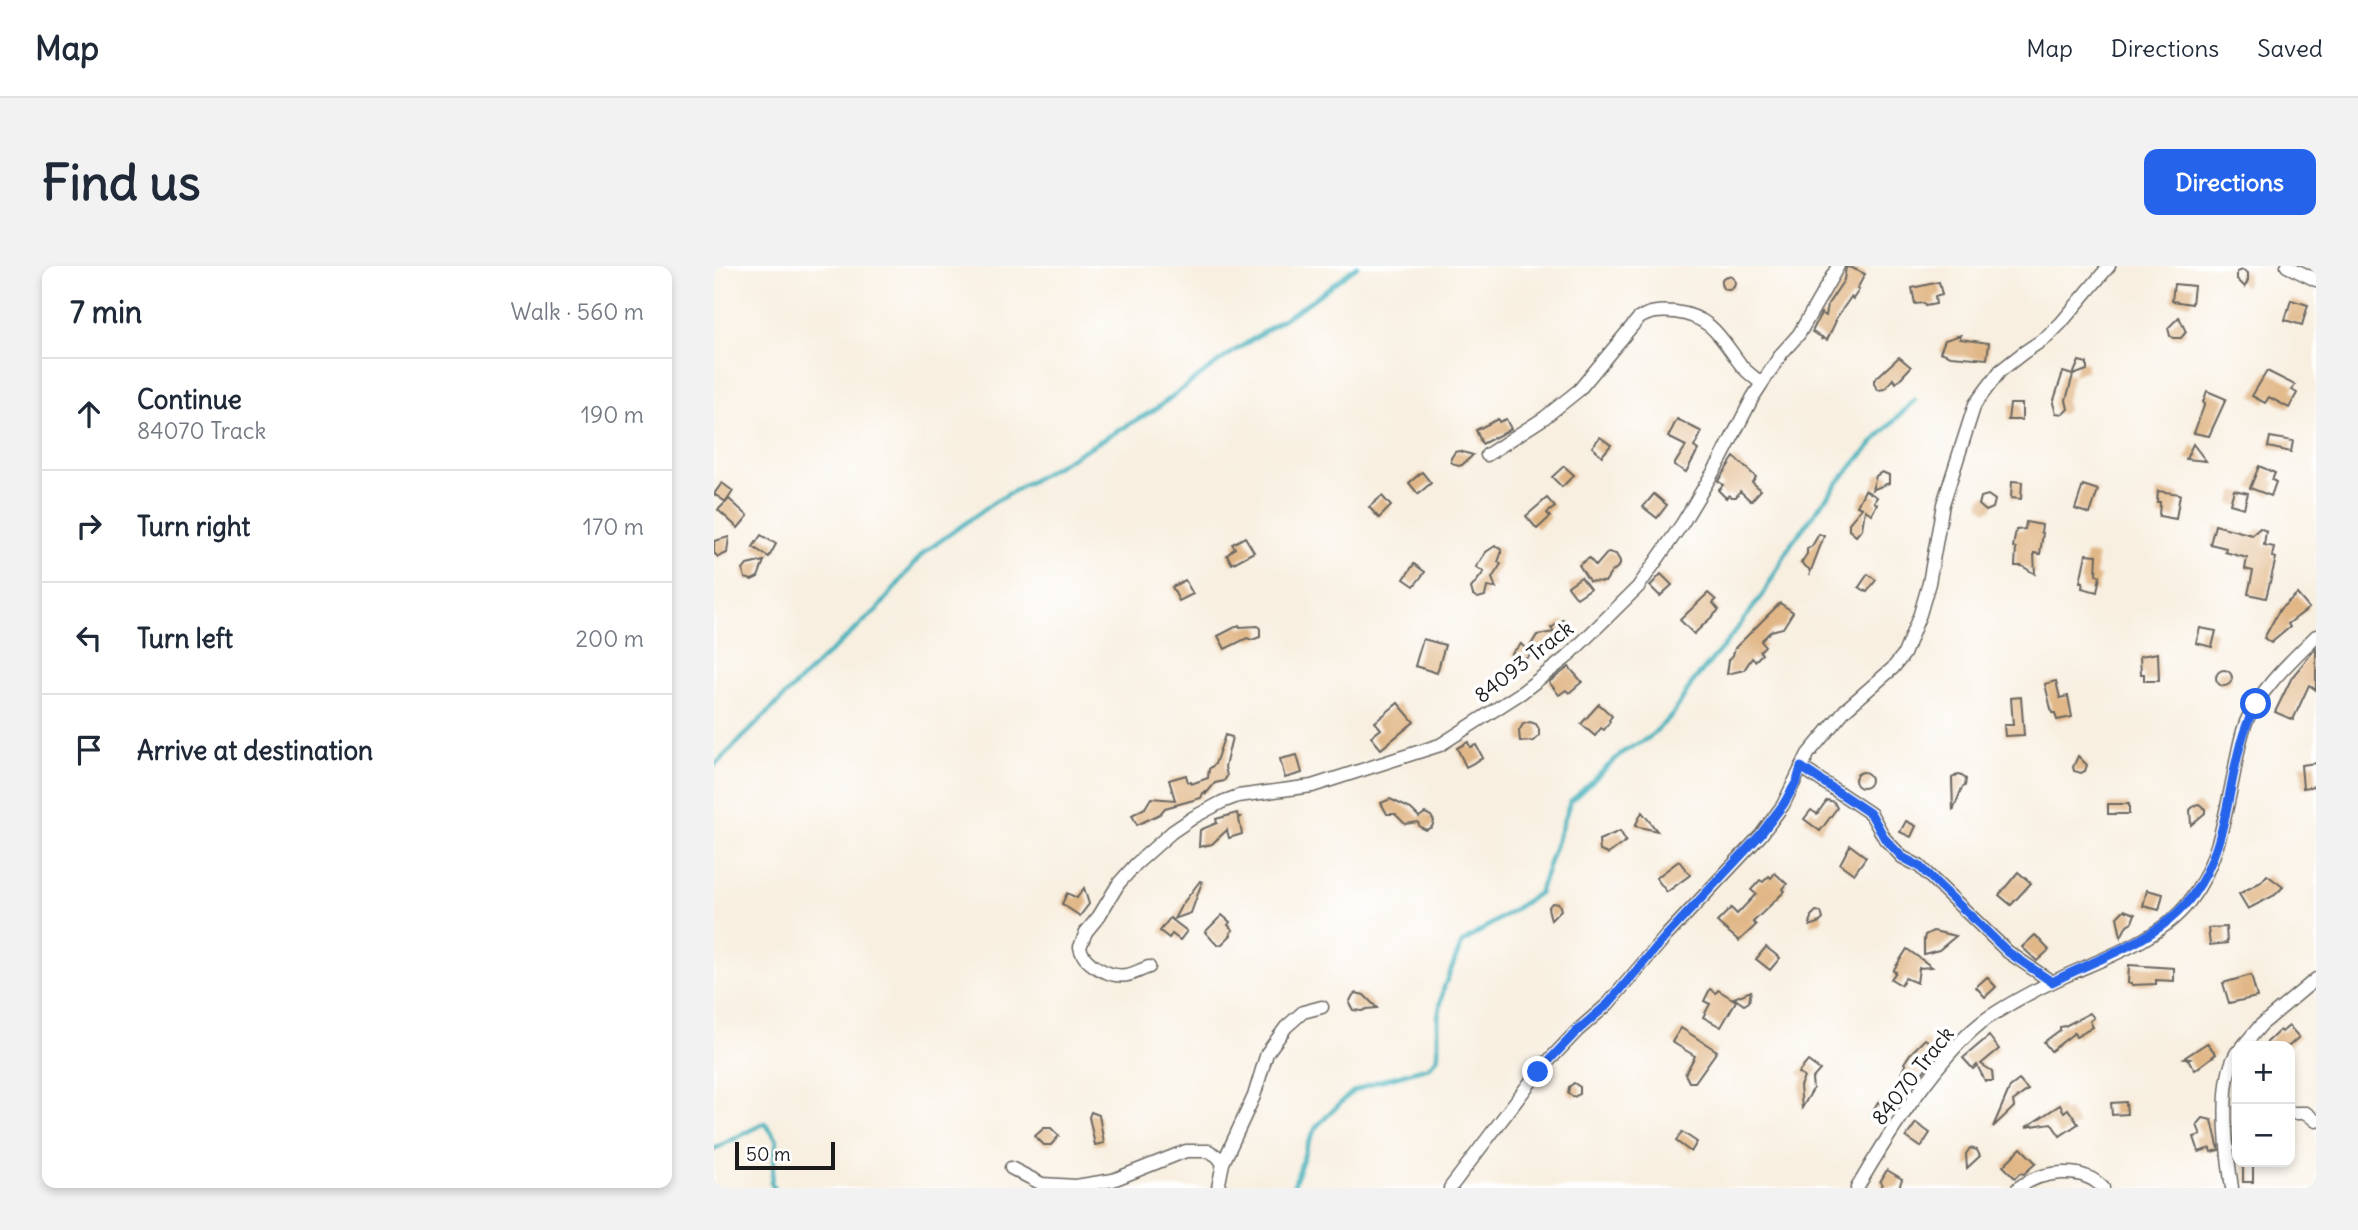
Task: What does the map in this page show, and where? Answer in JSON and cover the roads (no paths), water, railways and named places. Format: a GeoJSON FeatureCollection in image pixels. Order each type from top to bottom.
{"type":"FeatureCollection","features":[{"type":"Feature","properties":{"kind":"street","name":"84093 Track"},"geometry":{"type":"LineString","coordinates":[[1149,967],[1120,975],[1094,966],[1086,960],[1080,947],[1086,932],[1119,883],[1172,832],[1194,817],[1238,796],[1312,786],[1440,745],[1521,693],[1566,658],[1638,587],[1668,545],[1721,458],[1761,383],[1799,334],[1838,266]]}},
{"type":"Feature","properties":{"kind":"street"},"geometry":{"type":"LineString","coordinates":[[1450,1188],[1538,1072],[1577,1031],[1608,1004],[1667,935],[1760,835],[1783,805],[1808,754],[1845,710],[1893,668],[1904,654],[1912,639],[1929,583],[1943,504],[1975,404],[2000,371],[2062,323],[2109,266]]}},
{"type":"Feature","properties":{"kind":"street"},"geometry":{"type":"LineString","coordinates":[[2287,266],[2316,280]]}},
{"type":"Feature","properties":{"kind":"street"},"geometry":{"type":"LineString","coordinates":[[1487,454],[1544,418],[1579,390],[1638,319],[1648,313],[1681,313],[1707,323],[1717,331],[1743,368],[1761,383]]}},
{"type":"Feature","properties":{"kind":"street","name":"84070 Track"},"geometry":{"type":"LineString","coordinates":[[1857,1188],[1883,1146],[1950,1054],[1987,1018],[2052,982],[2138,943],[2189,904],[2202,883],[2216,850],[2247,721],[2269,687],[2316,636]]}},
{"type":"Feature","properties":{"kind":"street"},"geometry":{"type":"LineString","coordinates":[[1801,767],[1871,814],[1885,839],[1902,857],[1919,866],[2008,952],[2052,982]]}},
{"type":"Feature","properties":{"kind":"street"},"geometry":{"type":"LineString","coordinates":[[2247,1041],[2261,1024],[2316,979]]}},
{"type":"Feature","properties":{"kind":"street"},"geometry":{"type":"LineString","coordinates":[[1218,1188],[1223,1163],[1254,1096],[1266,1053],[1286,1027],[1303,1012],[1322,1007]]}},
{"type":"Feature","properties":{"kind":"street"},"geometry":{"type":"LineString","coordinates":[[2232,1063],[2228,1071],[2232,1098],[2228,1150],[2232,1188]]}},
{"type":"Feature","properties":{"kind":"street"},"geometry":{"type":"LineString","coordinates":[[2295,1113],[2302,1112],[2316,1121]]}},
{"type":"Feature","properties":{"kind":"street"},"geometry":{"type":"LineString","coordinates":[[1011,1168],[1042,1184],[1076,1186],[1113,1180],[1186,1151],[1209,1151],[1223,1163]]}},
{"type":"Feature","properties":{"kind":"street"},"geometry":{"type":"LineString","coordinates":[[2018,1188],[2039,1177],[2076,1174],[2089,1176],[2103,1188]]}},
{"type":"Feature","properties":{"kind":"waterway"},"geometry":{"type":"LineString","coordinates":[[714,766],[820,661],[878,609],[922,554],[993,503],[1154,410],[1357,266]]}},
{"type":"Feature","properties":{"kind":"waterway"},"geometry":{"type":"LineString","coordinates":[[1293,1188],[1308,1143],[1317,1126],[1352,1092],[1429,1067],[1438,1057],[1438,1017],[1444,987],[1462,943],[1539,893],[1570,802],[1623,752],[1650,737],[1673,714],[1692,683],[1764,593],[1791,544],[1839,481],[1915,400]]}},
{"type":"Feature","properties":{"kind":"waterway"},"geometry":{"type":"LineString","coordinates":[[714,1149],[765,1123],[777,1140],[771,1182],[774,1188]]}}]}
